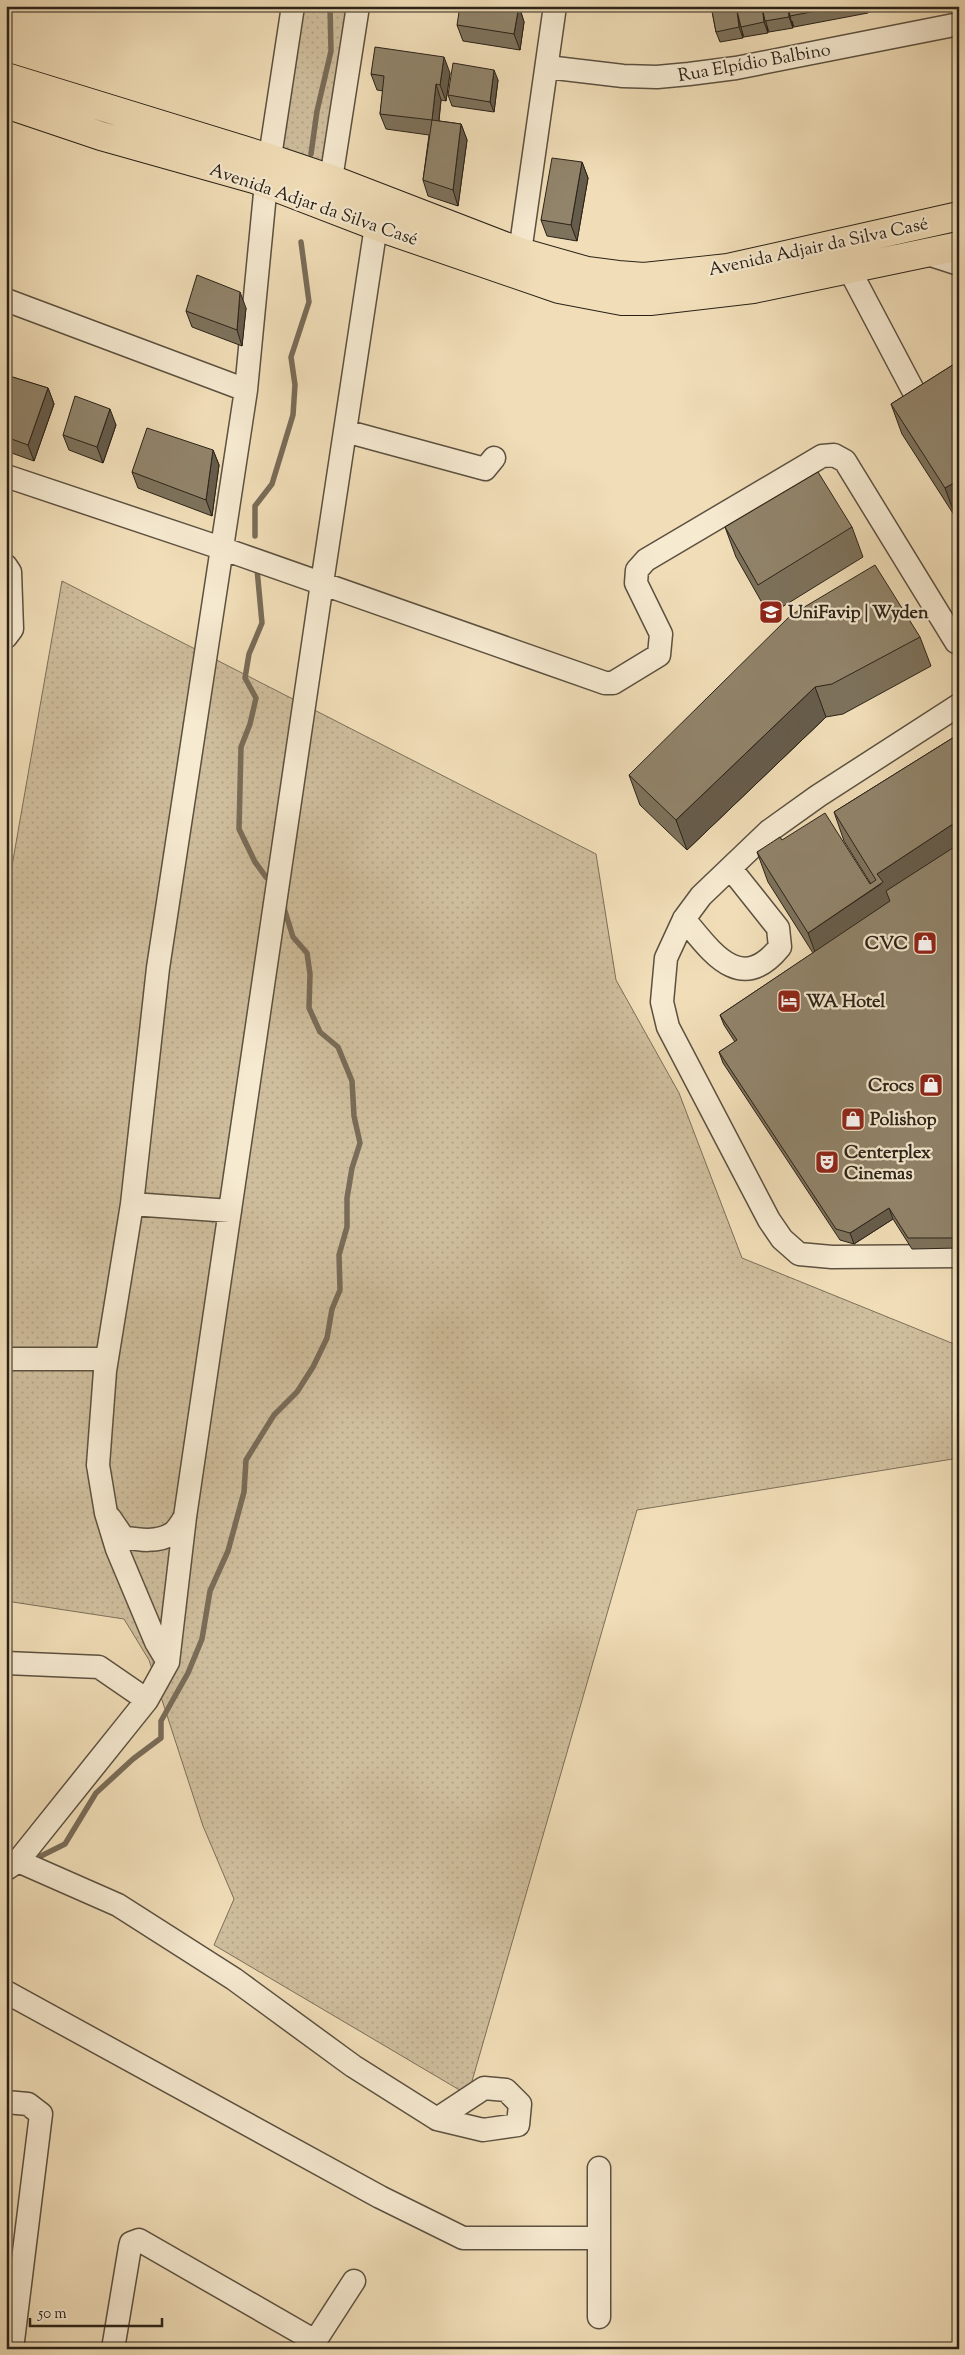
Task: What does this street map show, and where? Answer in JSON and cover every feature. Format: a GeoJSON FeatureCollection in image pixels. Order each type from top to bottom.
{"type":"FeatureCollection","features":[{"type":"Feature","properties":{"kind":"main road","name":"Avenida Adjar da Silva Casé"},"geometry":{"type":"LineString","coordinates":[[6,77],[268,170],[376,226],[559,289],[620,288]]}},
{"type":"Feature","properties":{"kind":"main road","name":"Avenida Adjar da Silva Casé"},"geometry":{"type":"LineString","coordinates":[[8,109],[101,136],[268,170],[331,179],[520,252],[572,267],[620,288]]}},
{"type":"Feature","properties":{"kind":"main road","name":"Avenida Adjair da Silva Casé"},"geometry":{"type":"LineString","coordinates":[[620,288],[644,277],[728,268],[959,216]]}},
{"type":"Feature","properties":{"kind":"main road","name":"Avenida Adjair da Silva Casé"},"geometry":{"type":"LineString","coordinates":[[620,288],[650,301],[753,290],[959,246]]}},
{"type":"Feature","properties":{"kind":"street"},"geometry":{"type":"LineString","coordinates":[[168,1662],[156,1642],[117,1549],[106,1513],[98,1465],[107,1359],[132,1204],[158,968],[246,390],[268,170],[293,6]]}},
{"type":"Feature","properties":{"kind":"street"},"geometry":{"type":"LineString","coordinates":[[331,179],[358,6]]}},
{"type":"Feature","properties":{"kind":"street"},"geometry":{"type":"LineString","coordinates":[[520,252],[555,6]]}},
{"type":"Feature","properties":{"kind":"street","name":"Rua Elpídio Balbino"},"geometry":{"type":"LineString","coordinates":[[547,67],[623,76],[657,77],[689,74],[736,68],[959,24]]}},
{"type":"Feature","properties":{"kind":"street"},"geometry":{"type":"LineString","coordinates":[[376,226],[185,1517],[168,1662],[146,1700],[12,1865],[118,1905],[234,1979],[353,2066],[437,2119]]}},
{"type":"Feature","properties":{"kind":"street"},"geometry":{"type":"LineString","coordinates":[[925,253],[959,264]]}},
{"type":"Feature","properties":{"kind":"street"},"geometry":{"type":"LineString","coordinates":[[849,269],[923,409]]}},
{"type":"Feature","properties":{"kind":"street"},"geometry":{"type":"LineString","coordinates":[[6,300],[246,390]]}},
{"type":"Feature","properties":{"kind":"street"},"geometry":{"type":"LineString","coordinates":[[345,431],[485,469],[494,458]]}},
{"type":"Feature","properties":{"kind":"street"},"geometry":{"type":"LineString","coordinates":[[6,476],[221,548],[605,683],[613,683],[660,655],[661,634],[636,583],[638,570],[646,560],[822,456],[834,456],[845,461],[956,642]]}},
{"type":"Feature","properties":{"kind":"street"},"geometry":{"type":"LineString","coordinates":[[6,566],[10,572],[12,629],[6,637]]}},
{"type":"Feature","properties":{"kind":"street"},"geometry":{"type":"LineString","coordinates":[[959,705],[818,796],[776,826],[701,896],[684,919],[666,958],[662,1002],[668,1027],[769,1220],[782,1239],[799,1254],[832,1257],[959,1256]]}},
{"type":"Feature","properties":{"kind":"street"},"geometry":{"type":"LineString","coordinates":[[684,919],[712,952],[724,963],[736,968],[746,968],[759,964],[774,954],[780,947],[778,928],[731,869]]}},
{"type":"Feature","properties":{"kind":"street"},"geometry":{"type":"LineString","coordinates":[[132,1204],[230,1210]]}},
{"type":"Feature","properties":{"kind":"street"},"geometry":{"type":"LineString","coordinates":[[6,1359],[107,1359]]}},
{"type":"Feature","properties":{"kind":"street"},"geometry":{"type":"LineString","coordinates":[[106,1513],[123,1537],[142,1541],[159,1538],[173,1532],[185,1517]]}},
{"type":"Feature","properties":{"kind":"street"},"geometry":{"type":"LineString","coordinates":[[6,1663],[99,1667],[146,1700]]}},
{"type":"Feature","properties":{"kind":"street"},"geometry":{"type":"LineString","coordinates":[[6,1992],[380,2197],[463,2238],[599,2238]]}},
{"type":"Feature","properties":{"kind":"street"},"geometry":{"type":"LineString","coordinates":[[6,2102],[28,2104],[41,2114],[12,2349]]}},
{"type":"Feature","properties":{"kind":"street"},"geometry":{"type":"LineString","coordinates":[[599,2168],[599,2317]]}},
{"type":"Feature","properties":{"kind":"street"},"geometry":{"type":"LineString","coordinates":[[113,2349],[131,2242],[139,2240],[312,2345],[354,2281]]}},
{"type":"Feature","properties":{"kind":"shaded area"},"geometry":{"type":"Polygon","coordinates":[[[299,6],[351,6],[326,171],[274,154],[299,6]]]}},
{"type":"Feature","properties":{"kind":"shaded area"},"geometry":{"type":"Polygon","coordinates":[[[62,581],[596,854],[616,980],[679,1093],[742,1258],[959,1346],[959,1458],[637,1510],[468,2095],[214,1945],[234,1899],[203,1826],[149,1660],[124,1619],[6,1601],[6,900],[62,581]]]}},
{"type":"Feature","properties":{"kind":"building"},"geometry":{"type":"Polygon","coordinates":[[[460,6],[519,6],[514,34],[457,25],[460,6]]]}},
{"type":"Feature","properties":{"kind":"building"},"geometry":{"type":"Polygon","coordinates":[[[711,6],[762,6],[764,22],[741,27],[737,11],[739,27],[716,32],[711,6]]]}},
{"type":"Feature","properties":{"kind":"building"},"geometry":{"type":"Polygon","coordinates":[[[762,6],[788,6],[789,17],[765,21],[762,6]]]}},
{"type":"Feature","properties":{"kind":"building"},"geometry":{"type":"Polygon","coordinates":[[[788,6],[842,6],[790,16],[788,6]]]}},
{"type":"Feature","properties":{"kind":"building"},"geometry":{"type":"Polygon","coordinates":[[[375,47],[444,57],[440,85],[436,84],[432,120],[380,114],[384,76],[371,74],[375,47]]]}},
{"type":"Feature","properties":{"kind":"building"},"geometry":{"type":"Polygon","coordinates":[[[453,63],[494,70],[490,102],[448,95],[453,63]]]}},
{"type":"Feature","properties":{"kind":"building"},"geometry":{"type":"Polygon","coordinates":[[[432,120],[461,124],[453,190],[423,180],[432,120]]]}},
{"type":"Feature","properties":{"kind":"building"},"geometry":{"type":"Polygon","coordinates":[[[552,158],[582,162],[571,225],[541,220],[552,158]]]}},
{"type":"Feature","properties":{"kind":"building"},"geometry":{"type":"Polygon","coordinates":[[[197,275],[240,292],[237,330],[186,311],[197,275]]]}},
{"type":"Feature","properties":{"kind":"building"},"geometry":{"type":"Polygon","coordinates":[[[959,361],[959,480],[945,488],[891,404],[959,361]]]}},
{"type":"Feature","properties":{"kind":"building"},"geometry":{"type":"Polygon","coordinates":[[[6,375],[48,388],[28,445],[6,437],[6,375]]]}},
{"type":"Feature","properties":{"kind":"building"},"geometry":{"type":"Polygon","coordinates":[[[75,396],[110,409],[97,447],[63,435],[75,396]]]}},
{"type":"Feature","properties":{"kind":"building"},"geometry":{"type":"Polygon","coordinates":[[[147,428],[213,450],[206,500],[132,472],[147,428]]]}},
{"type":"Feature","properties":{"kind":"building"},"geometry":{"type":"Polygon","coordinates":[[[818,472],[852,527],[758,585],[725,527],[818,472]]]}},
{"type":"Feature","properties":{"kind":"building"},"geometry":{"type":"Polygon","coordinates":[[[875,565],[920,637],[832,684],[815,687],[676,820],[629,775],[791,615],[875,565]]]}},
{"type":"Feature","properties":{"kind":"building"},"geometry":{"type":"Polygon","coordinates":[[[959,734],[959,820],[877,874],[883,882],[808,933],[757,852],[780,837],[782,840],[825,813],[870,884],[876,880],[834,812],[959,734]]]}},
{"type":"Feature","properties":{"kind":"building"},"geometry":{"type":"Polygon","coordinates":[[[959,844],[959,1238],[908,1238],[889,1208],[850,1233],[836,1229],[719,1052],[737,1040],[720,1015],[890,901],[886,891],[959,844]]]}},
{"type":"Feature","properties":{"kind":"waterway"},"geometry":{"type":"LineString","coordinates":[[311,154],[317,111],[331,51],[330,6]]}},
{"type":"Feature","properties":{"kind":"waterway"},"geometry":{"type":"LineString","coordinates":[[255,536],[255,506],[272,484],[293,415],[295,385],[291,357],[309,302],[301,242]]}},
{"type":"Feature","properties":{"kind":"waterway"},"geometry":{"type":"LineString","coordinates":[[257,569],[262,623],[249,654],[245,678],[256,698],[250,724],[241,747],[239,829],[255,862],[266,877]]}},
{"type":"Feature","properties":{"kind":"waterway"},"geometry":{"type":"LineString","coordinates":[[35,1859],[65,1844],[96,1793],[133,1759],[161,1738],[161,1721],[188,1673],[202,1639],[210,1591],[228,1551],[244,1492],[246,1460],[274,1415],[297,1392],[313,1367],[327,1338],[332,1309],[340,1290],[339,1255],[347,1227],[347,1198],[352,1168],[360,1143],[354,1116],[352,1081],[338,1047],[320,1032],[309,1008],[310,974],[307,953],[293,937],[284,908]]}},
{"type":"Feature","properties":{"kind":"place","name":"UniFavip | Wyden"},"geometry":{"type":"Point","coordinates":[771,612]}},
{"type":"Feature","properties":{"kind":"place","name":"CVC"},"geometry":{"type":"Point","coordinates":[925,943]}},
{"type":"Feature","properties":{"kind":"place","name":"WA Hotel"},"geometry":{"type":"Point","coordinates":[789,1001]}},
{"type":"Feature","properties":{"kind":"place","name":"Crocs"},"geometry":{"type":"Point","coordinates":[931,1085]}},
{"type":"Feature","properties":{"kind":"place","name":"Polishop"},"geometry":{"type":"Point","coordinates":[853,1119]}},
{"type":"Feature","properties":{"kind":"place","name":"Centerplex Cinemas"},"geometry":{"type":"Point","coordinates":[827,1162]}}]}
